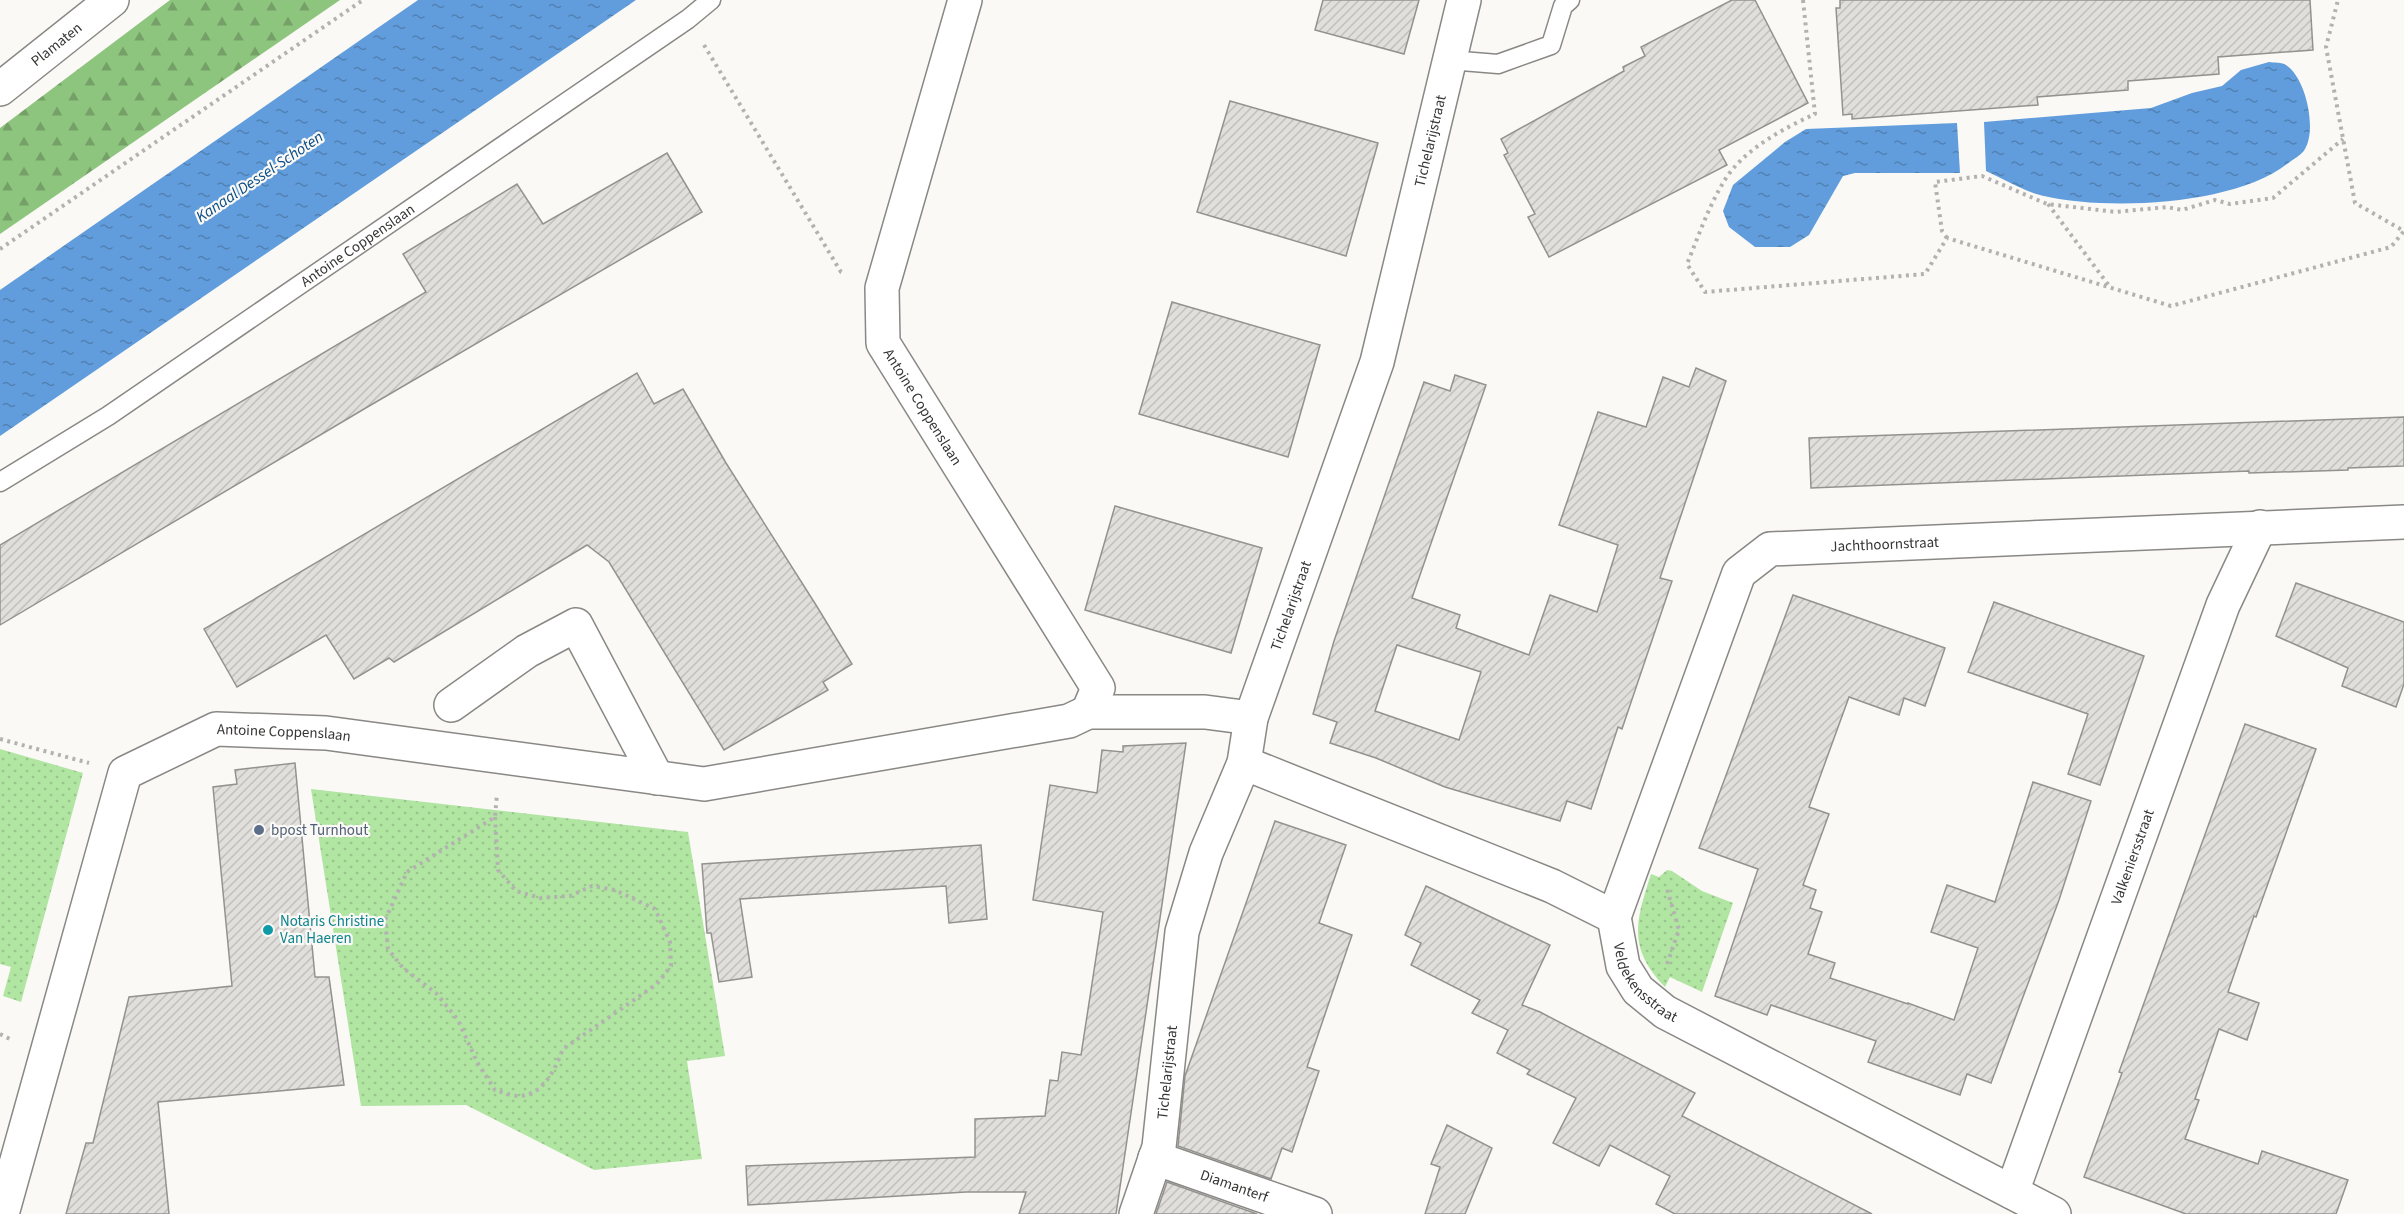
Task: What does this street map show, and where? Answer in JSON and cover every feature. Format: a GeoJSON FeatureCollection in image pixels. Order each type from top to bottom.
{"type":"FeatureCollection","features":[{"type":"Feature","properties":{"kind":"street","name":"Plamaten"},"geometry":{"type":"LineString","coordinates":[[0,89],[112,0]]}},
{"type":"Feature","properties":{"kind":"street","name":"Antoine Coppenslaan"},"geometry":{"type":"LineString","coordinates":[[965,0],[882,288],[883,343],[1098,688],[1088,712]]}},
{"type":"Feature","properties":{"kind":"street","name":"Tichelarijstraat"},"geometry":{"type":"LineString","coordinates":[[1136,1214],[1159,1147],[1182,932],[1206,853],[1244,763],[1251,718],[1377,363],[1464,0]]}},
{"type":"Feature","properties":{"kind":"street","name":"Jachthoornstraat"},"geometry":{"type":"LineString","coordinates":[[1614,917],[1739,573],[1770,549],[2404,522]]}},
{"type":"Feature","properties":{"kind":"street","name":"Valkeniersstraat"},"geometry":{"type":"LineString","coordinates":[[2012,1192],[2223,605],[2260,527]]}},
{"type":"Feature","properties":{"kind":"street"},"geometry":{"type":"LineString","coordinates":[[451,705],[526,651],[576,625],[657,778]]}},
{"type":"Feature","properties":{"kind":"street","name":"Antoine Coppenslaan"},"geometry":{"type":"LineString","coordinates":[[125,773],[216,729],[326,733],[704,784],[1069,721],[1088,712],[1205,712],[1251,718]]}},
{"type":"Feature","properties":{"kind":"street","name":"Veldekensstraat"},"geometry":{"type":"LineString","coordinates":[[1244,763],[1552,886],[1614,917],[1623,966],[1638,990],[1665,1012],[2054,1214]]}},
{"type":"Feature","properties":{"kind":"street"},"geometry":{"type":"LineString","coordinates":[[2,1214],[125,773]]}},
{"type":"Feature","properties":{"kind":"street","name":"Diamanterf"},"geometry":{"type":"LineString","coordinates":[[1155,1158],[1315,1214]]}},
{"type":"Feature","properties":{"kind":"lane","name":"Antoine Coppenslaan"},"geometry":{"type":"LineString","coordinates":[[0,482],[108,416],[688,19],[711,0]]}},
{"type":"Feature","properties":{"kind":"lane"},"geometry":{"type":"LineString","coordinates":[[1449,60],[1498,64],[1551,45],[1563,6],[1570,0]]}},
{"type":"Feature","properties":{"kind":"path"},"geometry":{"type":"LineString","coordinates":[[0,249],[363,0]]}},
{"type":"Feature","properties":{"kind":"path"},"geometry":{"type":"LineString","coordinates":[[1803,0],[1815,114],[1768,138],[1723,181],[1687,264],[1705,292],[1925,274],[1947,238]]}},
{"type":"Feature","properties":{"kind":"path"},"geometry":{"type":"LineString","coordinates":[[2338,0],[2326,47],[2355,203],[2404,231],[2391,247],[2171,306],[1947,238],[1942,231],[1935,182],[1982,176],[2047,204],[2116,212],[2168,207],[2182,210],[2215,200],[2230,204],[2273,198],[2343,139]]}},
{"type":"Feature","properties":{"kind":"path"},"geometry":{"type":"LineString","coordinates":[[688,19],[842,272],[882,288]]}},
{"type":"Feature","properties":{"kind":"path"},"geometry":{"type":"LineString","coordinates":[[2047,204],[2111,287]]}},
{"type":"Feature","properties":{"kind":"path"},"geometry":{"type":"LineString","coordinates":[[0,739],[125,773]]}},
{"type":"Feature","properties":{"kind":"path"},"geometry":{"type":"LineString","coordinates":[[495,817],[407,872],[386,920],[388,949],[403,968],[436,993],[458,1020],[477,1062],[495,1090],[519,1096],[543,1087],[563,1049],[657,984],[671,966],[670,942],[655,909],[615,890],[592,886],[570,896],[540,898],[516,891],[498,870],[495,817],[501,758]]}},
{"type":"Feature","properties":{"kind":"path"},"geometry":{"type":"LineString","coordinates":[[1638,852],[1658,859],[1679,930],[1652,1001]]}},
{"type":"Feature","properties":{"kind":"green space"},"geometry":{"type":"Polygon","coordinates":[[[170,0],[340,0],[0,234],[0,128],[170,0]]]}},
{"type":"Feature","properties":{"kind":"green space"},"geometry":{"type":"Polygon","coordinates":[[[0,749],[83,773],[21,1002],[3,996],[11,967],[0,964],[0,749]]]}},
{"type":"Feature","properties":{"kind":"green space"},"geometry":{"type":"Polygon","coordinates":[[[311,789],[688,832],[725,1056],[687,1061],[702,1159],[594,1170],[466,1105],[361,1106],[311,789]]]}},
{"type":"Feature","properties":{"kind":"green space"},"geometry":{"type":"Polygon","coordinates":[[[1667,870],[1702,891],[1733,903],[1702,992],[1670,977],[1665,987],[1653,973],[1640,946],[1639,920],[1651,874],[1659,877],[1667,870]]]}},
{"type":"Feature","properties":{"kind":"water","name":"Kanaal Dessel-Schoten"},"geometry":{"type":"Polygon","coordinates":[[[418,0],[636,0],[0,436],[0,290],[418,0]]]}},
{"type":"Feature","properties":{"kind":"water"},"geometry":{"type":"Polygon","coordinates":[[[2269,62],[2286,65],[2299,81],[2308,104],[2310,129],[2302,153],[2264,178],[2204,196],[2170,201],[2102,203],[2044,196],[1986,171],[1984,122],[2151,108],[2192,93],[2222,86],[2241,70],[2269,62]]]}},
{"type":"Feature","properties":{"kind":"water"},"geometry":{"type":"Polygon","coordinates":[[[1957,123],[1960,173],[1855,173],[1843,176],[1809,235],[1790,247],[1755,247],[1729,227],[1723,211],[1733,185],[1785,142],[1806,129],[1957,123]]]}},
{"type":"Feature","properties":{"kind":"building"},"geometry":{"type":"Polygon","coordinates":[[[1323,0],[1419,0],[1404,54],[1315,30],[1323,0]]]}},
{"type":"Feature","properties":{"kind":"building"},"geometry":{"type":"Polygon","coordinates":[[[1732,0],[1755,0],[1808,103],[1719,150],[1727,165],[1549,257],[1528,217],[1535,214],[1504,155],[1508,153],[1501,139],[1624,71],[1623,67],[1645,56],[1641,47],[1732,0]]]}},
{"type":"Feature","properties":{"kind":"building"},"geometry":{"type":"Polygon","coordinates":[[[1840,0],[2310,0],[2313,50],[2218,57],[2219,74],[2128,81],[2128,90],[2037,97],[2038,105],[1852,119],[1852,114],[1843,115],[1836,8],[1840,8],[1840,0]]]}},
{"type":"Feature","properties":{"kind":"building"},"geometry":{"type":"Polygon","coordinates":[[[1230,101],[1378,143],[1346,256],[1197,212],[1230,101]]]}},
{"type":"Feature","properties":{"kind":"building"},"geometry":{"type":"Polygon","coordinates":[[[667,153],[702,212],[0,625],[0,545],[426,292],[403,254],[517,184],[543,224],[667,153]]]}},
{"type":"Feature","properties":{"kind":"building"},"geometry":{"type":"Polygon","coordinates":[[[1172,302],[1320,345],[1288,457],[1139,414],[1172,302]]]}},
{"type":"Feature","properties":{"kind":"building"},"geometry":{"type":"Polygon","coordinates":[[[1696,368],[1726,381],[1660,578],[1672,581],[1622,729],[1618,727],[1591,809],[1567,801],[1560,821],[1445,787],[1376,758],[1330,743],[1337,722],[1313,714],[1334,641],[1424,382],[1450,391],[1455,375],[1486,385],[1412,598],[1460,615],[1456,628],[1529,655],[1550,595],[1597,612],[1618,545],[1559,525],[1598,412],[1646,427],[1663,377],[1689,387],[1696,368]],[[1397,645],[1375,711],[1459,740],[1481,672],[1397,645]]]}},
{"type":"Feature","properties":{"kind":"building"},"geometry":{"type":"Polygon","coordinates":[[[637,373],[654,404],[683,389],[726,463],[852,664],[823,682],[828,690],[724,750],[609,562],[587,545],[394,662],[389,658],[354,679],[326,635],[237,687],[204,629],[637,373]]]}},
{"type":"Feature","properties":{"kind":"building"},"geometry":{"type":"Polygon","coordinates":[[[2404,417],[2404,466],[2348,468],[2348,470],[2249,473],[2249,471],[1811,488],[1809,438],[2404,417]]]}},
{"type":"Feature","properties":{"kind":"building"},"geometry":{"type":"Polygon","coordinates":[[[1115,506],[1262,548],[1231,653],[1085,610],[1115,506]]]}},
{"type":"Feature","properties":{"kind":"building"},"geometry":{"type":"Polygon","coordinates":[[[2296,583],[2404,622],[2404,684],[2396,707],[2342,686],[2348,668],[2276,636],[2296,583]]]}},
{"type":"Feature","properties":{"kind":"building"},"geometry":{"type":"Polygon","coordinates":[[[1793,595],[1945,648],[1925,706],[1904,698],[1899,715],[1849,697],[1809,807],[1829,814],[1803,885],[1816,890],[1810,908],[1822,912],[1808,954],[1835,963],[1830,978],[1954,1020],[1978,948],[1931,932],[1947,885],[1995,902],[2033,782],[2091,801],[2059,900],[1991,1083],[1967,1074],[1960,1095],[1868,1062],[1876,1041],[1771,1005],[1767,1015],[1715,996],[1758,869],[1699,848],[1793,595]]]}},
{"type":"Feature","properties":{"kind":"building"},"geometry":{"type":"Polygon","coordinates":[[[1994,602],[2144,656],[2100,785],[2068,774],[2088,714],[1968,672],[1994,602]]]}},
{"type":"Feature","properties":{"kind":"building"},"geometry":{"type":"Polygon","coordinates":[[[2245,724],[2316,749],[2228,992],[2259,1003],[2247,1040],[2219,1029],[2195,1099],[2199,1100],[2185,1139],[2258,1164],[2262,1151],[2348,1180],[2336,1214],[2186,1214],[2084,1177],[2122,1073],[2119,1072],[2245,724]]]}},
{"type":"Feature","properties":{"kind":"building"},"geometry":{"type":"Polygon","coordinates":[[[1186,743],[1116,1214],[1019,1214],[1026,1192],[966,1192],[748,1205],[746,1166],[975,1157],[975,1119],[1045,1116],[1050,1080],[1058,1081],[1062,1052],[1081,1055],[1103,912],[1033,900],[1050,785],[1097,793],[1102,750],[1123,752],[1123,746],[1186,743]]]}},
{"type":"Feature","properties":{"kind":"building"},"geometry":{"type":"Polygon","coordinates":[[[295,763],[315,977],[329,977],[344,1085],[158,1102],[169,1214],[66,1214],[86,1143],[93,1143],[129,997],[232,986],[213,787],[237,784],[235,770],[295,763]]]}},
{"type":"Feature","properties":{"kind":"building"},"geometry":{"type":"Polygon","coordinates":[[[1275,821],[1346,845],[1319,923],[1352,935],[1307,1067],[1319,1071],[1292,1152],[1282,1148],[1271,1179],[1178,1146],[1185,1076],[1275,821]]]}},
{"type":"Feature","properties":{"kind":"building"},"geometry":{"type":"Polygon","coordinates":[[[981,845],[987,919],[949,923],[946,886],[740,899],[752,977],[719,982],[711,933],[707,933],[702,864],[981,845]]]}},
{"type":"Feature","properties":{"kind":"building"},"geometry":{"type":"Polygon","coordinates":[[[1426,886],[1550,945],[1522,1005],[1540,1012],[1695,1093],[1682,1116],[1872,1214],[1675,1214],[1656,1204],[1670,1176],[1610,1145],[1599,1166],[1553,1143],[1576,1098],[1527,1074],[1530,1070],[1497,1053],[1508,1030],[1472,1013],[1480,1000],[1411,965],[1421,943],[1405,935],[1426,886]]]}},
{"type":"Feature","properties":{"kind":"building"},"geometry":{"type":"Polygon","coordinates":[[[1447,1125],[1492,1148],[1465,1214],[1425,1214],[1440,1167],[1431,1164],[1447,1125]]]}},
{"type":"Feature","properties":{"kind":"building"},"geometry":{"type":"Polygon","coordinates":[[[1167,1182],[1257,1214],[1156,1214],[1167,1182]]]}},
{"type":"Feature","properties":{"kind":"place","name":"bpost Turnhout"},"geometry":{"type":"Point","coordinates":[259,830]}},
{"type":"Feature","properties":{"kind":"place","name":"Notaris Christine Van Haeren"},"geometry":{"type":"Point","coordinates":[268,930]}}]}
